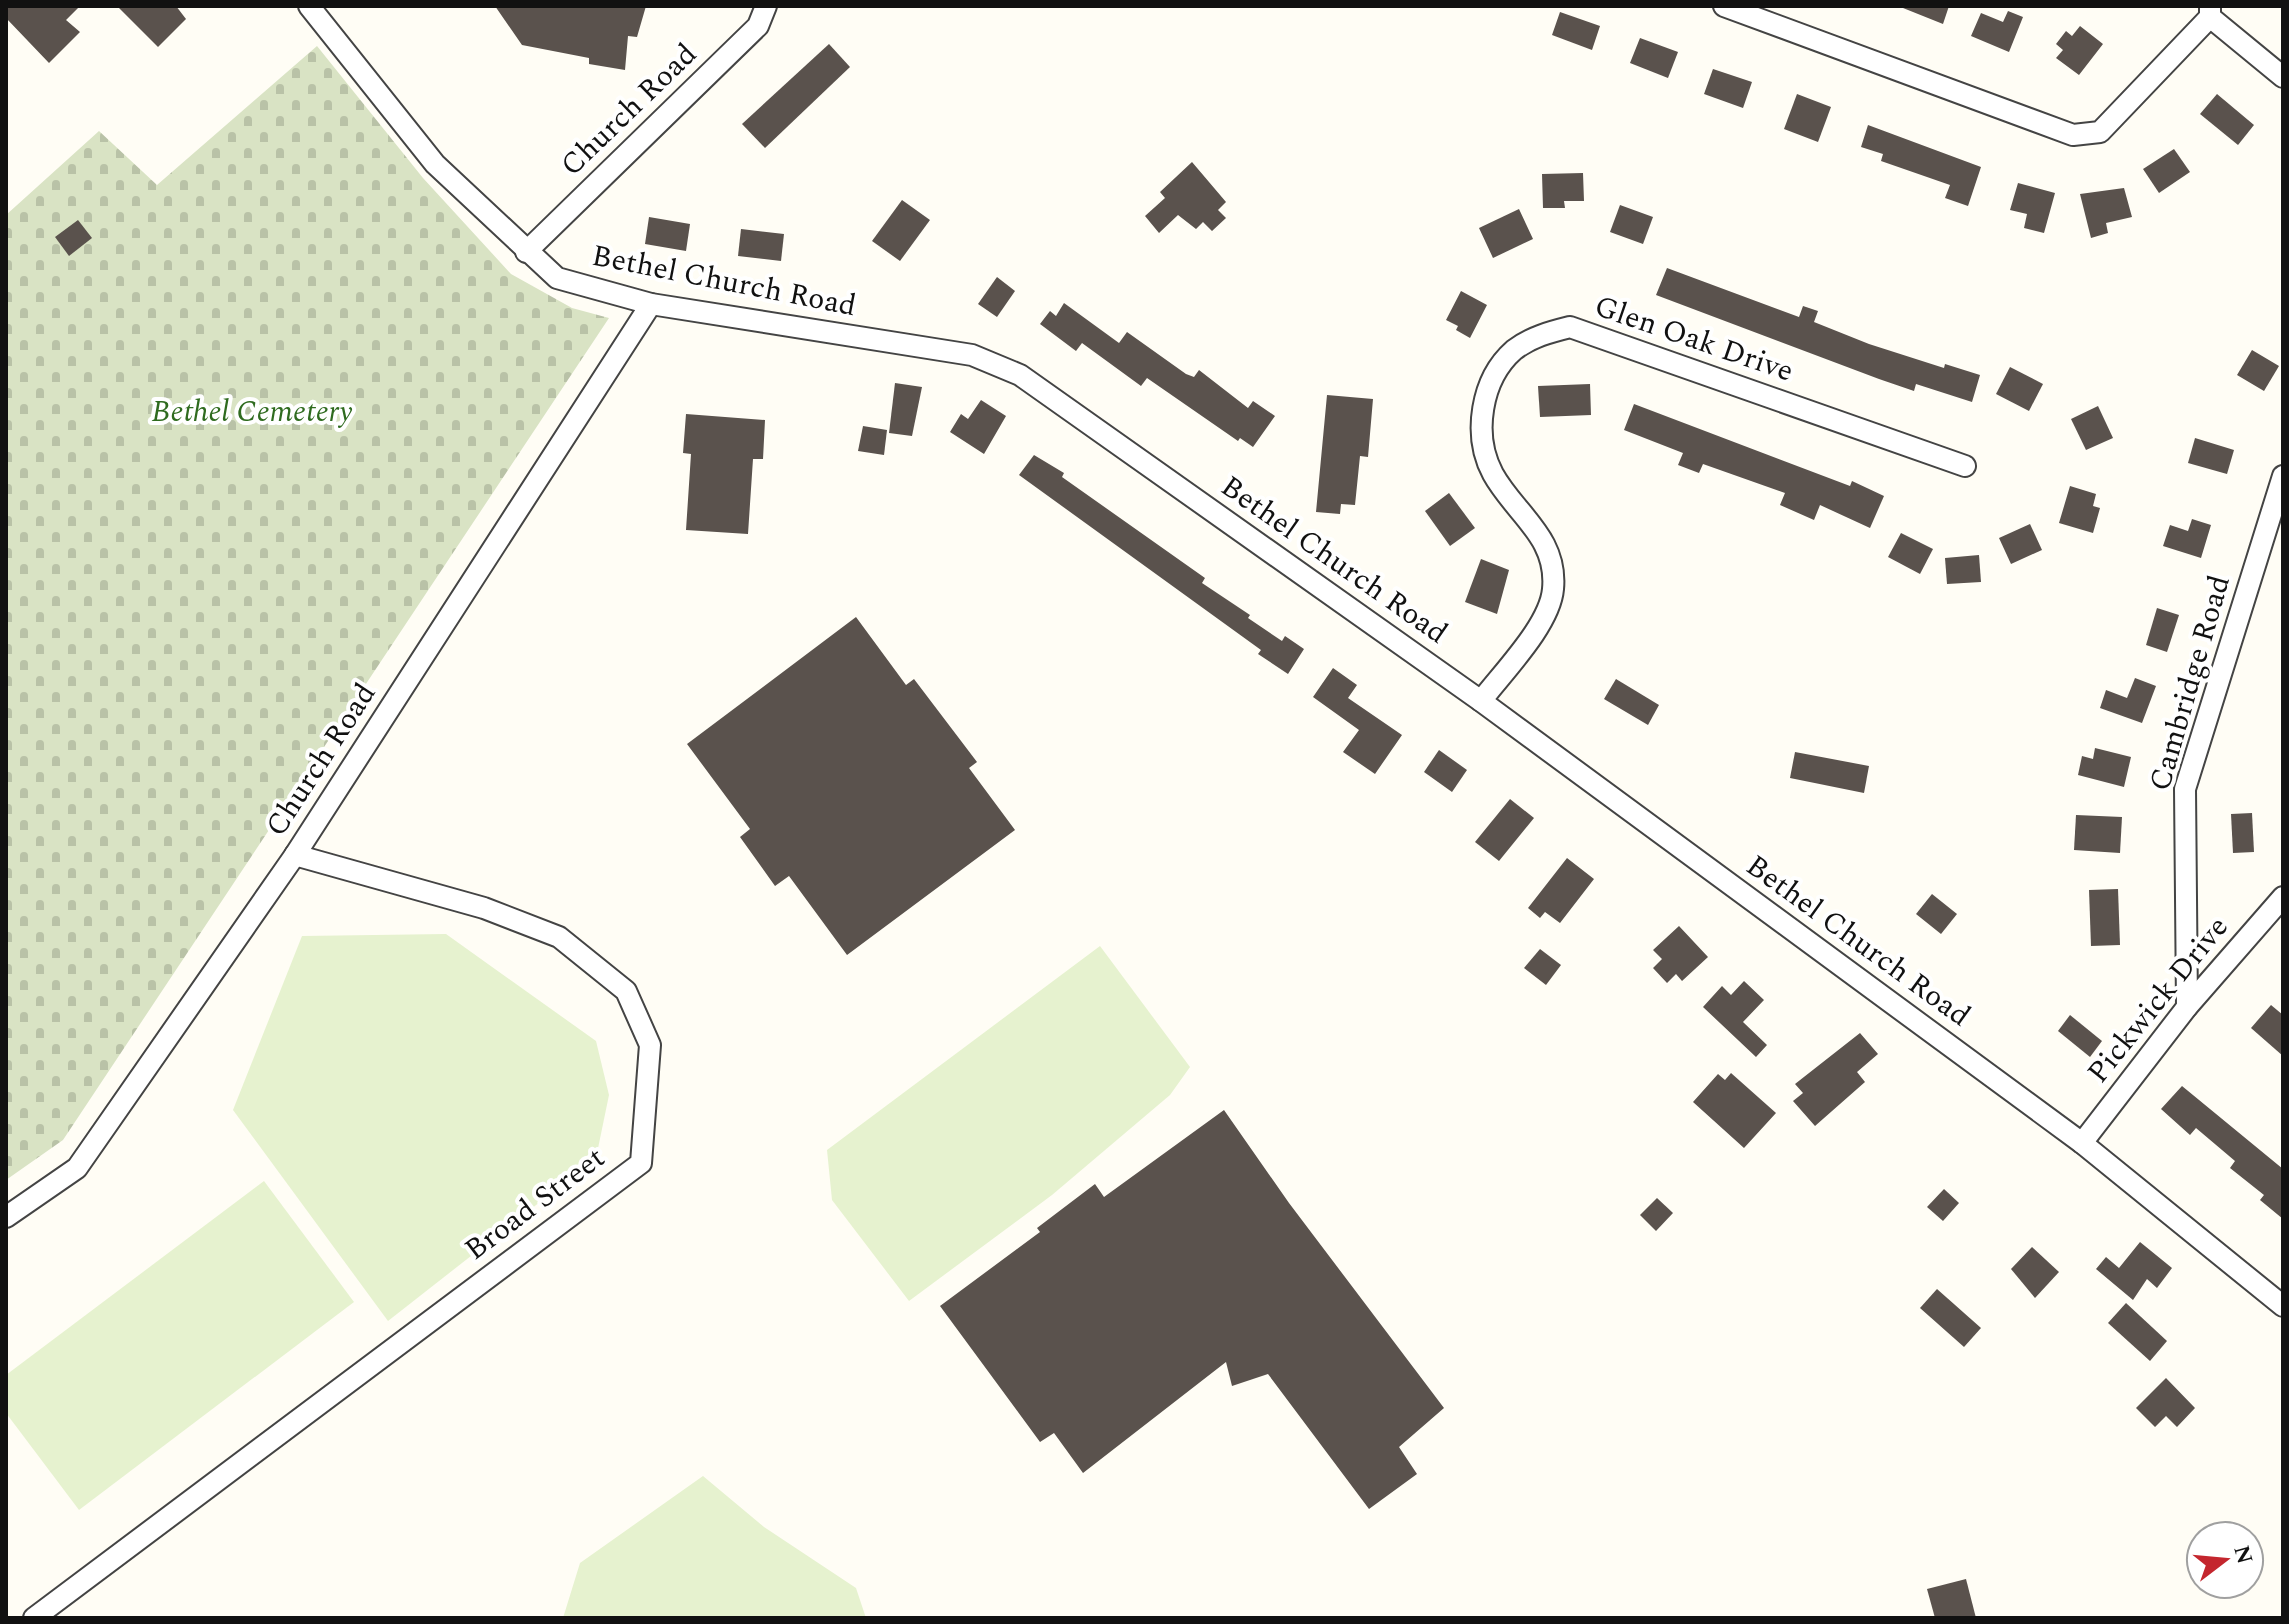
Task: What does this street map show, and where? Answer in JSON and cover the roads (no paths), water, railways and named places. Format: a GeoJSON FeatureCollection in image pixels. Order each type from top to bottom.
{"type":"FeatureCollection","features":[{"type":"Feature","properties":{"kind":"street","name":"Bethel Church Road"},"geometry":{"type":"LineString","coordinates":[[309,6],[435,164],[557,278],[651,304],[972,355],[1020,375],[1481,701],[2082,1143],[2283,1306]]}},
{"type":"Feature","properties":{"kind":"street","name":"Church Road"},"geometry":{"type":"LineString","coordinates":[[526,252],[758,26],[766,6]]}},
{"type":"Feature","properties":{"kind":"street"},"geometry":{"type":"LineString","coordinates":[[1724,6],[2073,135],[2100,132],[2210,11],[2283,77]]}},
{"type":"Feature","properties":{"kind":"street","name":"Church Road"},"geometry":{"type":"LineString","coordinates":[[6,1217],[77,1168],[295,855],[651,304]]}},
{"type":"Feature","properties":{"kind":"street","name":"Glen Oak Drive"},"geometry":{"type":"LineString","coordinates":[[1481,701],[1547,614],[1553,591],[1554,565],[1543,539],[1493,474],[1483,443],[1482,410],[1491,381],[1513,351],[1540,334],[1570,327],[1965,466]]}},
{"type":"Feature","properties":{"kind":"street","name":"Cambridge Road"},"geometry":{"type":"LineString","coordinates":[[2187,1007],[2185,789],[2283,476]]}},
{"type":"Feature","properties":{"kind":"street","name":"Broad Street"},"geometry":{"type":"LineString","coordinates":[[34,1618],[641,1163],[650,1045],[626,991],[559,937],[484,908],[295,855]]}},
{"type":"Feature","properties":{"kind":"street","name":"Pickwick Drive"},"geometry":{"type":"LineString","coordinates":[[2082,1143],[2187,1007],[2283,897]]}},
{"type":"Feature","properties":{"kind":"park label","name":"Bethel Cemetery"},"geometry":{"type":"Point","coordinates":[252,412]}}]}
